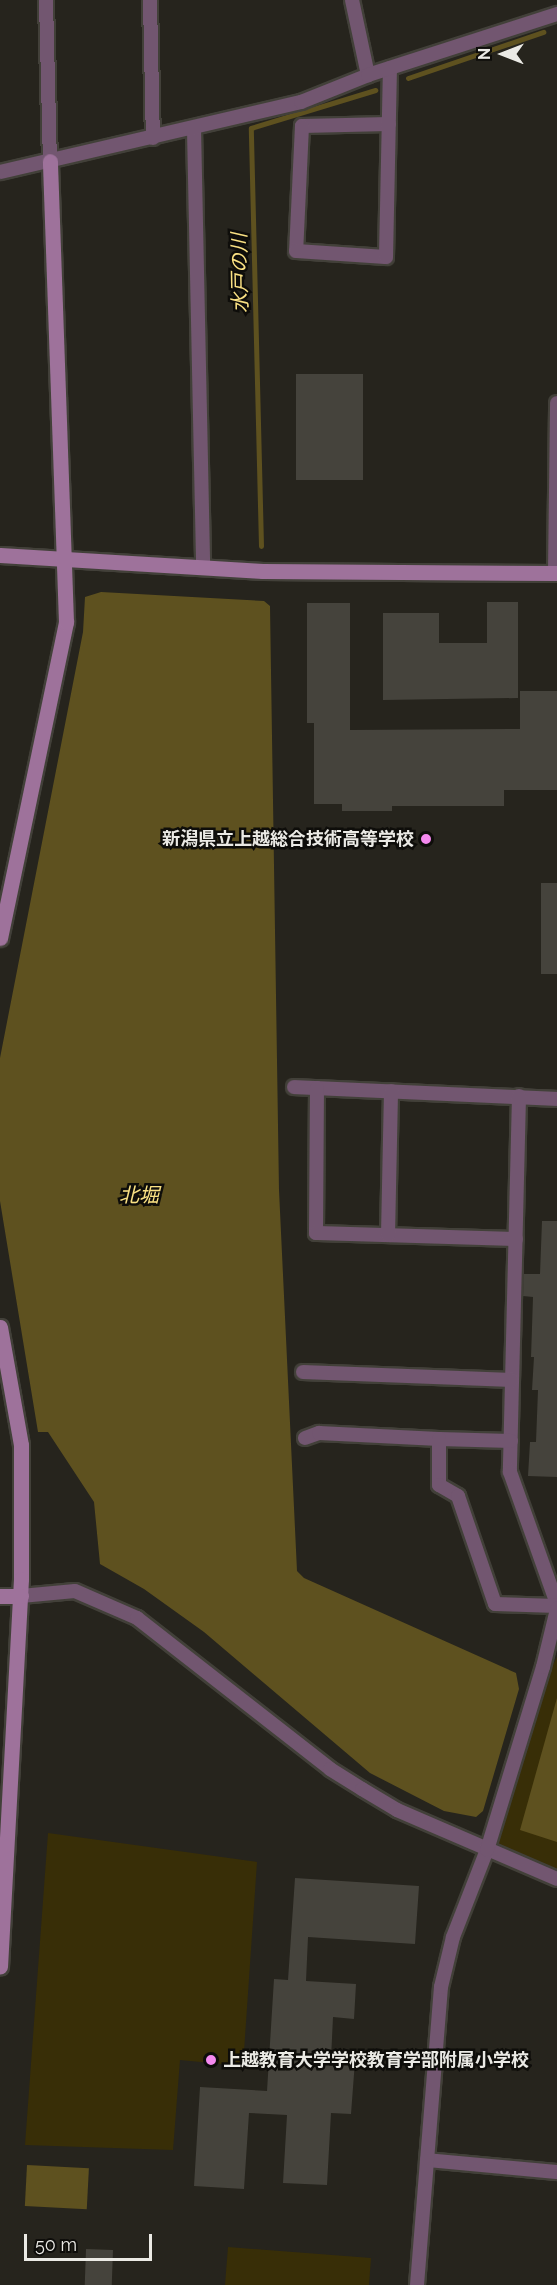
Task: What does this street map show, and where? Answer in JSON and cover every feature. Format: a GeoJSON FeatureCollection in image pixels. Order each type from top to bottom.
{"type":"FeatureCollection","features":[{"type":"Feature","properties":{"kind":"street"},"geometry":{"type":"LineString","coordinates":[[0,938],[66,622],[66,561],[46,0]]}},
{"type":"Feature","properties":{"kind":"street"},"geometry":{"type":"LineString","coordinates":[[150,0],[153,138]]}},
{"type":"Feature","properties":{"kind":"street"},"geometry":{"type":"LineString","coordinates":[[352,0],[368,75]]}},
{"type":"Feature","properties":{"kind":"street"},"geometry":{"type":"LineString","coordinates":[[0,172],[194,129],[301,102],[368,75],[557,15]]}},
{"type":"Feature","properties":{"kind":"street"},"geometry":{"type":"LineString","coordinates":[[389,124],[302,126],[296,251],[386,257],[389,124],[390,68]]}},
{"type":"Feature","properties":{"kind":"street"},"geometry":{"type":"LineString","coordinates":[[194,129],[203,568]]}},
{"type":"Feature","properties":{"kind":"street"},"geometry":{"type":"LineString","coordinates":[[0,555],[203,568],[556,573],[557,403]]}},
{"type":"Feature","properties":{"kind":"street"},"geometry":{"type":"LineString","coordinates":[[294,1088],[557,1099]]}},
{"type":"Feature","properties":{"kind":"street"},"geometry":{"type":"LineString","coordinates":[[317,1088],[316,1233],[516,1239]]}},
{"type":"Feature","properties":{"kind":"street"},"geometry":{"type":"LineString","coordinates":[[388,1235],[391,1091]]}},
{"type":"Feature","properties":{"kind":"street"},"geometry":{"type":"LineString","coordinates":[[417,2285],[441,1987],[453,1937],[487,1850],[551,1661],[557,1606],[512,1478],[519,1096]]}},
{"type":"Feature","properties":{"kind":"street"},"geometry":{"type":"LineString","coordinates":[[0,1327],[21,1445],[21,1596],[5,1804],[0,1966]]}},
{"type":"Feature","properties":{"kind":"street"},"geometry":{"type":"LineString","coordinates":[[303,1372],[512,1380]]}},
{"type":"Feature","properties":{"kind":"street"},"geometry":{"type":"LineString","coordinates":[[305,1438],[319,1433],[511,1441]]}},
{"type":"Feature","properties":{"kind":"street"},"geometry":{"type":"LineString","coordinates":[[439,1439],[439,1485],[458,1496],[495,1604],[557,1606]]}},
{"type":"Feature","properties":{"kind":"street"},"geometry":{"type":"LineString","coordinates":[[0,1596],[75,1591],[137,1618],[330,1769],[397,1810],[557,1879]]}},
{"type":"Feature","properties":{"kind":"street"},"geometry":{"type":"LineString","coordinates":[[427,2160],[557,2172]]}},
{"type":"Feature","properties":{"kind":"shaded area"},"geometry":{"type":"Polygon","coordinates":[[[557,1657],[557,1873],[497,1848],[544,1681],[557,1657]]]}},
{"type":"Feature","properties":{"kind":"shaded area"},"geometry":{"type":"Polygon","coordinates":[[[48,1833],[257,1862],[243,2066],[180,2060],[173,2150],[25,2145],[48,1833]]]}},
{"type":"Feature","properties":{"kind":"shaded area"},"geometry":{"type":"Polygon","coordinates":[[[228,2247],[371,2258],[369,2285],[225,2285],[228,2247]]]}},
{"type":"Feature","properties":{"kind":"water","name":"北堀"},"geometry":{"type":"Polygon","coordinates":[[[101,592],[264,601],[270,606],[279,1190],[297,1571],[304,1578],[516,1673],[519,1689],[483,1811],[476,1817],[444,1811],[370,1773],[204,1632],[144,1589],[100,1564],[94,1502],[48,1432],[38,1432],[0,1201],[0,1058],[83,632],[85,597],[101,592]]]}},
{"type":"Feature","properties":{"kind":"water"},"geometry":{"type":"Polygon","coordinates":[[[557,1698],[557,1842],[520,1830],[557,1698]]]}},
{"type":"Feature","properties":{"kind":"water"},"geometry":{"type":"Polygon","coordinates":[[[27,2165],[89,2168],[87,2209],[25,2206],[27,2165]]]}},
{"type":"Feature","properties":{"kind":"building"},"geometry":{"type":"Polygon","coordinates":[[[296,374],[363,374],[363,480],[296,480],[296,374]]]}},
{"type":"Feature","properties":{"kind":"building"},"geometry":{"type":"Polygon","coordinates":[[[487,602],[518,602],[518,698],[383,700],[383,613],[439,613],[439,643],[487,643],[487,602]]]}},
{"type":"Feature","properties":{"kind":"building"},"geometry":{"type":"Polygon","coordinates":[[[307,603],[350,603],[350,730],[520,729],[520,691],[557,691],[557,790],[504,790],[504,806],[392,806],[392,811],[342,811],[342,804],[314,804],[314,723],[307,723],[307,603]]]}},
{"type":"Feature","properties":{"kind":"building"},"geometry":{"type":"Polygon","coordinates":[[[541,883],[557,883],[557,974],[541,974],[541,883]]]}},
{"type":"Feature","properties":{"kind":"building"},"geometry":{"type":"Polygon","coordinates":[[[542,1221],[557,1221],[557,1477],[528,1476],[530,1442],[536,1442],[538,1390],[532,1390],[533,1297],[523,1296],[524,1274],[540,1274],[542,1221]]]}},
{"type":"Feature","properties":{"kind":"building"},"geometry":{"type":"Polygon","coordinates":[[[295,1878],[419,1886],[415,1944],[308,1937],[306,1981],[356,1984],[354,2019],[333,2017],[331,2059],[355,2061],[351,2114],[331,2113],[327,2185],[283,2183],[287,2115],[249,2113],[244,2189],[194,2186],[200,2087],[267,2091],[274,1979],[288,1980],[295,1878]]]}},
{"type":"Feature","properties":{"kind":"building"},"geometry":{"type":"Polygon","coordinates":[[[86,2249],[113,2250],[112,2285],[85,2285],[86,2249]]]}},
{"type":"Feature","properties":{"kind":"waterway","name":"水戸の川"},"geometry":{"type":"LineString","coordinates":[[408,78],[543,32]]}},
{"type":"Feature","properties":{"kind":"waterway","name":"水戸の川"},"geometry":{"type":"LineString","coordinates":[[261,546],[251,128],[375,90]]}},
{"type":"Feature","properties":{"kind":"place","name":"新潟県立上越総合技術高等学校"},"geometry":{"type":"Point","coordinates":[426,839]}},
{"type":"Feature","properties":{"kind":"place","name":"上越教育大学学校教育学部附属小学校"},"geometry":{"type":"Point","coordinates":[211,2060]}}]}
